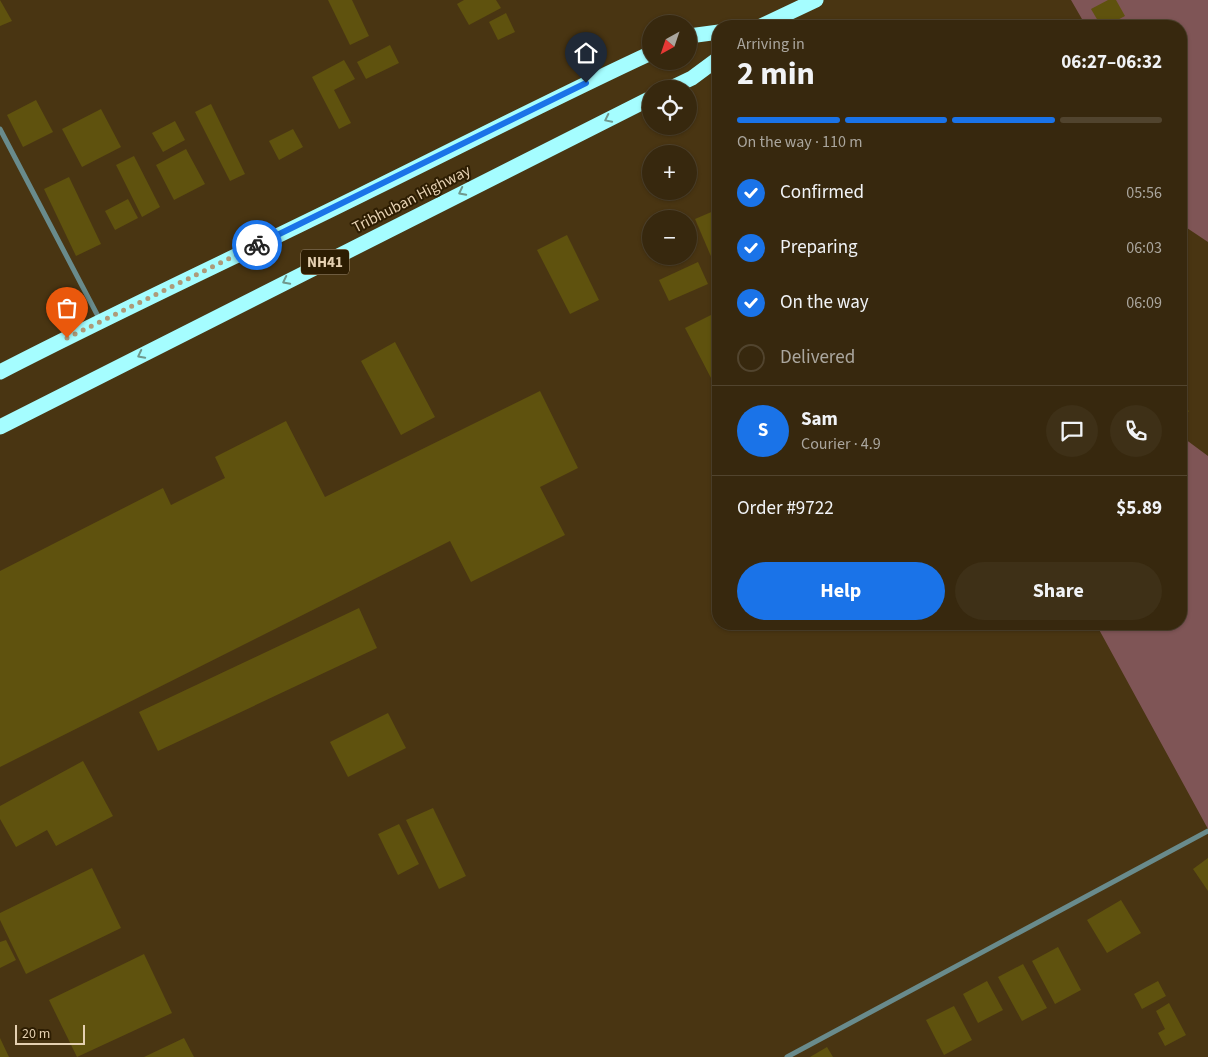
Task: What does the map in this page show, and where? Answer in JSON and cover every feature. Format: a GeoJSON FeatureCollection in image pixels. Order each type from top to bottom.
{"type":"FeatureCollection","features":[{"type":"Feature","properties":{"kind":"highway"},"geometry":{"type":"LineString","coordinates":[[772,20],[816,0]]}},
{"type":"Feature","properties":{"kind":"highway"},"geometry":{"type":"LineString","coordinates":[[698,35],[712,33]]}},
{"type":"Feature","properties":{"kind":"highway","name":"Tribhuban Highway"},"geometry":{"type":"LineString","coordinates":[[0,372],[101,320],[642,57]]}},
{"type":"Feature","properties":{"kind":"highway"},"geometry":{"type":"LineString","coordinates":[[688,80],[712,63]]}},
{"type":"Feature","properties":{"kind":"highway","name":"Tribhuban Highway"},"geometry":{"type":"LineString","coordinates":[[0,427],[642,103]]}},
{"type":"Feature","properties":{"kind":"street"},"geometry":{"type":"LineString","coordinates":[[0,129],[101,320]]}},
{"type":"Feature","properties":{"kind":"street"},"geometry":{"type":"LineString","coordinates":[[787,1057],[1208,831]]}},
{"type":"Feature","properties":{"kind":"shaded area"},"geometry":{"type":"Polygon","coordinates":[[[1071,0],[1208,0],[1208,242],[1187,228],[1187,20],[1083,20],[1071,0]]]}},
{"type":"Feature","properties":{"kind":"shaded area"},"geometry":{"type":"Polygon","coordinates":[[[1187,440],[1208,456],[1208,829],[1099,630],[1187,630],[1187,440]]]}},
{"type":"Feature","properties":{"kind":"building"},"geometry":{"type":"Polygon","coordinates":[[[0,0],[12,21],[0,26],[0,0]]]}},
{"type":"Feature","properties":{"kind":"building"},"geometry":{"type":"Polygon","coordinates":[[[328,0],[352,0],[369,36],[350,45],[328,0]]]}},
{"type":"Feature","properties":{"kind":"building"},"geometry":{"type":"Polygon","coordinates":[[[464,0],[496,0],[501,8],[469,25],[457,4],[464,0]]]}},
{"type":"Feature","properties":{"kind":"building"},"geometry":{"type":"Polygon","coordinates":[[[1108,0],[1116,0],[1125,16],[1117,20],[1097,20],[1091,9],[1108,0]]]}},
{"type":"Feature","properties":{"kind":"building"},"geometry":{"type":"Polygon","coordinates":[[[506,13],[515,32],[498,40],[489,22],[506,13]]]}},
{"type":"Feature","properties":{"kind":"building"},"geometry":{"type":"Polygon","coordinates":[[[390,45],[399,63],[366,79],[357,62],[390,45]]]}},
{"type":"Feature","properties":{"kind":"building"},"geometry":{"type":"Polygon","coordinates":[[[344,60],[355,79],[334,90],[351,123],[339,129],[312,77],[344,60]]]}},
{"type":"Feature","properties":{"kind":"building"},"geometry":{"type":"Polygon","coordinates":[[[36,100],[53,132],[23,147],[7,115],[36,100]]]}},
{"type":"Feature","properties":{"kind":"building"},"geometry":{"type":"Polygon","coordinates":[[[211,104],[245,174],[230,181],[195,112],[211,104]]]}},
{"type":"Feature","properties":{"kind":"building"},"geometry":{"type":"Polygon","coordinates":[[[101,109],[121,147],[82,167],[62,129],[101,109]]]}},
{"type":"Feature","properties":{"kind":"building"},"geometry":{"type":"Polygon","coordinates":[[[175,121],[185,140],[163,152],[152,133],[175,121]]]}},
{"type":"Feature","properties":{"kind":"building"},"geometry":{"type":"Polygon","coordinates":[[[293,129],[303,147],[279,160],[269,141],[293,129]]]}},
{"type":"Feature","properties":{"kind":"building"},"geometry":{"type":"Polygon","coordinates":[[[186,149],[205,184],[174,200],[156,165],[186,149]]]}},
{"type":"Feature","properties":{"kind":"building"},"geometry":{"type":"Polygon","coordinates":[[[134,156],[160,207],[142,217],[116,165],[134,156]]]}},
{"type":"Feature","properties":{"kind":"building"},"geometry":{"type":"Polygon","coordinates":[[[69,177],[101,244],[76,256],[44,189],[69,177]]]}},
{"type":"Feature","properties":{"kind":"building"},"geometry":{"type":"Polygon","coordinates":[[[128,199],[138,218],[115,230],[105,211],[128,199]]]}},
{"type":"Feature","properties":{"kind":"building"},"geometry":{"type":"Polygon","coordinates":[[[712,212],[712,259],[697,224],[697,218],[712,212]]]}},
{"type":"Feature","properties":{"kind":"building"},"geometry":{"type":"Polygon","coordinates":[[[567,235],[599,300],[570,314],[537,250],[567,235]]]}},
{"type":"Feature","properties":{"kind":"building"},"geometry":{"type":"Polygon","coordinates":[[[697,262],[708,284],[669,301],[659,280],[692,265],[697,265],[697,262]]]}},
{"type":"Feature","properties":{"kind":"building"},"geometry":{"type":"Polygon","coordinates":[[[712,314],[712,378],[711,378],[685,328],[712,314]]]}},
{"type":"Feature","properties":{"kind":"building"},"geometry":{"type":"Polygon","coordinates":[[[395,342],[435,417],[401,435],[361,361],[395,342]]]}},
{"type":"Feature","properties":{"kind":"building"},"geometry":{"type":"Polygon","coordinates":[[[540,391],[578,468],[540,487],[565,535],[471,582],[450,541],[0,767],[0,571],[163,488],[171,505],[225,478],[215,457],[286,421],[325,497],[540,391]]]}},
{"type":"Feature","properties":{"kind":"building"},"geometry":{"type":"Polygon","coordinates":[[[359,608],[377,648],[158,751],[139,712],[359,608]]]}},
{"type":"Feature","properties":{"kind":"building"},"geometry":{"type":"Polygon","coordinates":[[[388,713],[406,748],[348,777],[330,742],[388,713]]]}},
{"type":"Feature","properties":{"kind":"building"},"geometry":{"type":"Polygon","coordinates":[[[83,761],[113,816],[56,846],[47,830],[16,847],[0,819],[0,806],[83,761]]]}},
{"type":"Feature","properties":{"kind":"building"},"geometry":{"type":"Polygon","coordinates":[[[433,808],[466,876],[439,889],[406,820],[433,808]]]}},
{"type":"Feature","properties":{"kind":"building"},"geometry":{"type":"Polygon","coordinates":[[[399,824],[419,864],[398,875],[378,834],[399,824]]]}},
{"type":"Feature","properties":{"kind":"building"},"geometry":{"type":"Polygon","coordinates":[[[1208,858],[1208,891],[1193,869],[1208,858]]]}},
{"type":"Feature","properties":{"kind":"building"},"geometry":{"type":"Polygon","coordinates":[[[92,868],[121,928],[26,974],[0,920],[0,913],[92,868]]]}},
{"type":"Feature","properties":{"kind":"building"},"geometry":{"type":"Polygon","coordinates":[[[1121,900],[1141,933],[1107,953],[1087,920],[1121,900]]]}},
{"type":"Feature","properties":{"kind":"building"},"geometry":{"type":"Polygon","coordinates":[[[6,940],[16,960],[0,968],[0,942],[6,940]]]}},
{"type":"Feature","properties":{"kind":"building"},"geometry":{"type":"Polygon","coordinates":[[[1058,947],[1081,990],[1055,1004],[1032,961],[1058,947]]]}},
{"type":"Feature","properties":{"kind":"building"},"geometry":{"type":"Polygon","coordinates":[[[144,954],[172,1013],[77,1057],[49,1000],[144,954]]]}},
{"type":"Feature","properties":{"kind":"building"},"geometry":{"type":"Polygon","coordinates":[[[1023,964],[1047,1008],[1022,1021],[998,977],[1023,964]]]}},
{"type":"Feature","properties":{"kind":"building"},"geometry":{"type":"Polygon","coordinates":[[[987,981],[1003,1010],[978,1023],[963,994],[987,981]]]}},
{"type":"Feature","properties":{"kind":"building"},"geometry":{"type":"Polygon","coordinates":[[[1158,981],[1166,996],[1142,1009],[1134,994],[1158,981]]]}},
{"type":"Feature","properties":{"kind":"building"},"geometry":{"type":"Polygon","coordinates":[[[1169,1003],[1186,1035],[1165,1046],[1158,1033],[1165,1029],[1156,1011],[1169,1003]]]}},
{"type":"Feature","properties":{"kind":"building"},"geometry":{"type":"Polygon","coordinates":[[[954,1006],[972,1040],[944,1055],[926,1020],[954,1006]]]}},
{"type":"Feature","properties":{"kind":"building"},"geometry":{"type":"Polygon","coordinates":[[[0,1038],[9,1057],[0,1057],[0,1038]]]}},
{"type":"Feature","properties":{"kind":"building"},"geometry":{"type":"Polygon","coordinates":[[[184,1038],[194,1057],[144,1057],[184,1038]]]}},
{"type":"Feature","properties":{"kind":"building"},"geometry":{"type":"Polygon","coordinates":[[[827,1047],[833,1057],[810,1057],[827,1047]]]}},
{"type":"Feature","properties":{"kind":"way so far"},"geometry":{"type":"LineString","coordinates":[[67,338],[257,245]]}},
{"type":"Feature","properties":{"kind":"route"},"geometry":{"type":"LineString","coordinates":[[257,245],[586,83]]}}]}
